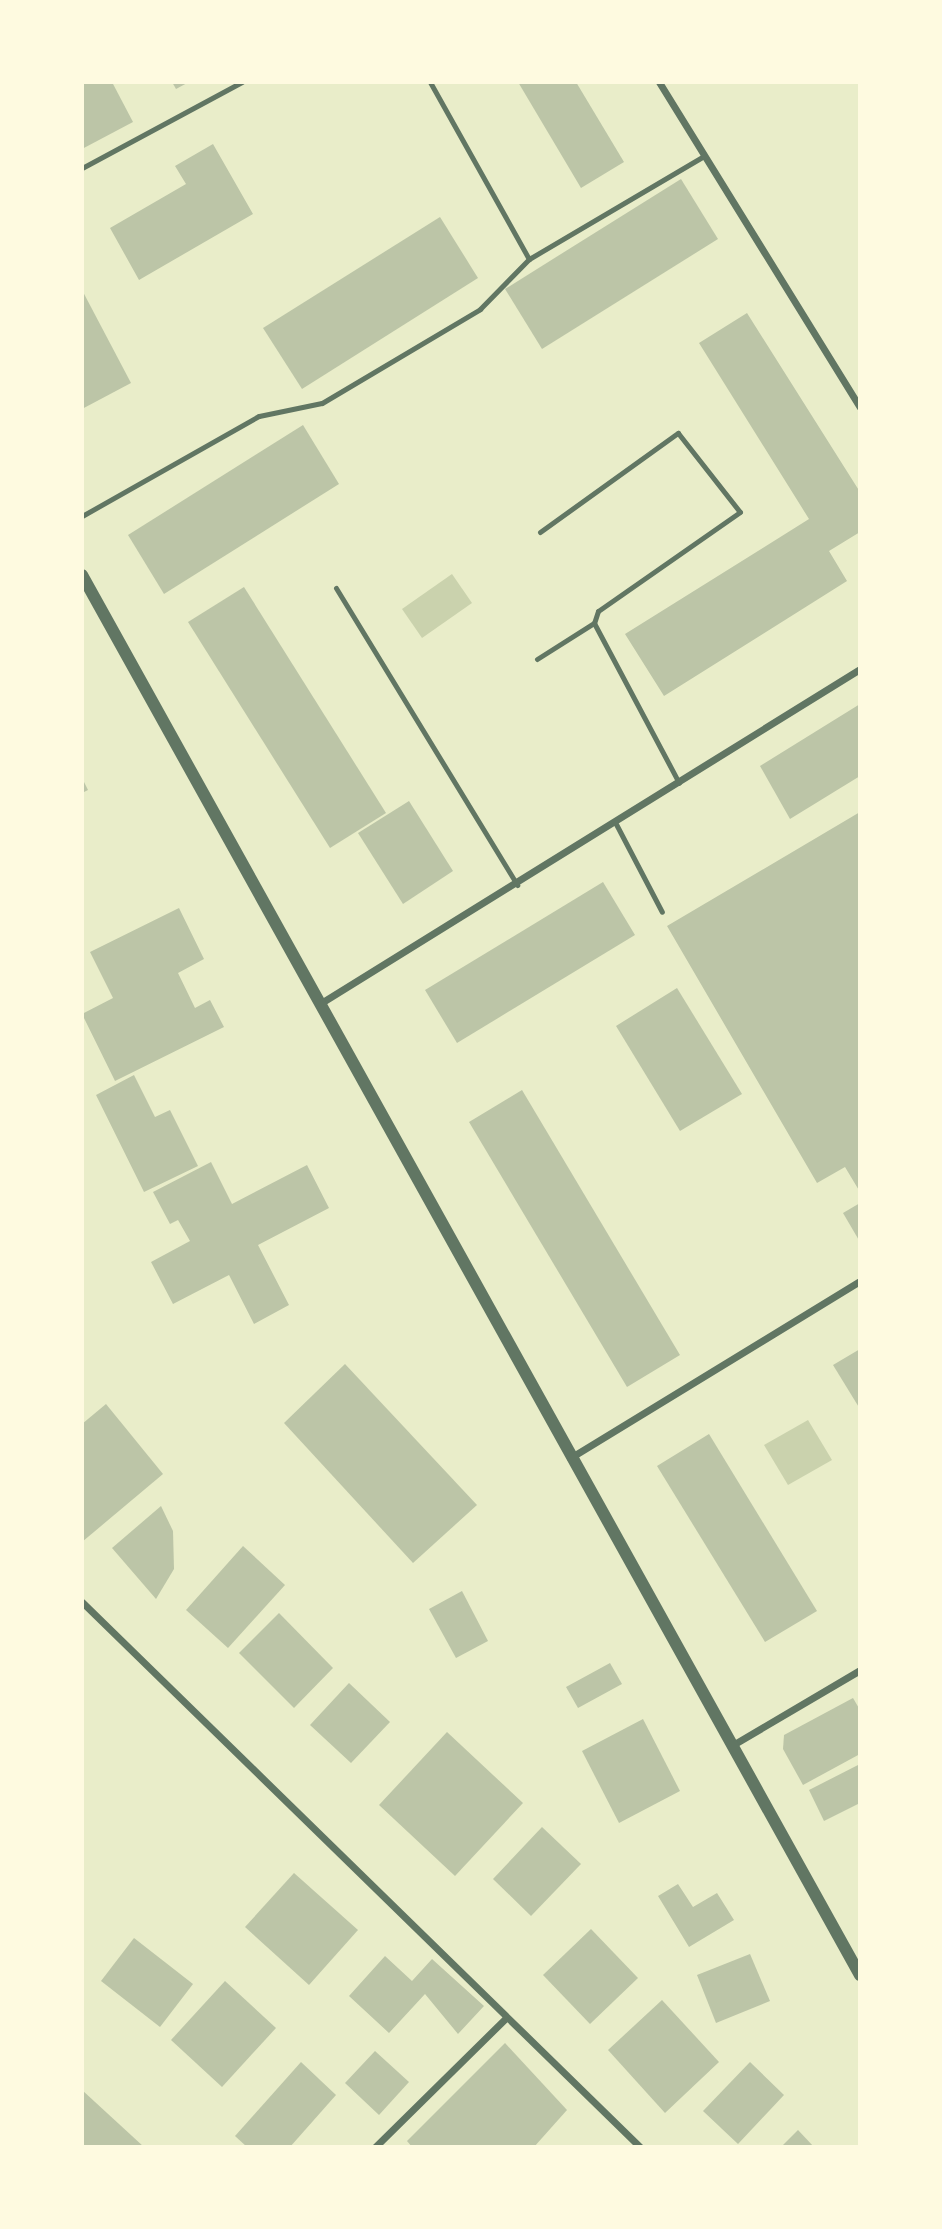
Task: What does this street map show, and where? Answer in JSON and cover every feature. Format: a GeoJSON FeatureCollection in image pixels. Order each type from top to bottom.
{"type":"FeatureCollection","features":[{"type":"Feature","properties":{"kind":"street"},"geometry":{"type":"LineString","coordinates":[[659,82],[702,156],[860,407]]}},
{"type":"Feature","properties":{"kind":"street"},"geometry":{"type":"LineString","coordinates":[[82,575],[730,1747],[860,1975]]}},
{"type":"Feature","properties":{"kind":"street"},"geometry":{"type":"LineString","coordinates":[[321,1003],[517,885],[860,669]]}},
{"type":"Feature","properties":{"kind":"street"},"geometry":{"type":"LineString","coordinates":[[570,1458],[860,1281]]}},
{"type":"Feature","properties":{"kind":"street"},"geometry":{"type":"LineString","coordinates":[[82,1602],[505,2019],[640,2147]]}},
{"type":"Feature","properties":{"kind":"street"},"geometry":{"type":"LineString","coordinates":[[730,1747],[860,1670]]}},
{"type":"Feature","properties":{"kind":"street"},"geometry":{"type":"LineString","coordinates":[[375,2147],[505,2019]]}},
{"type":"Feature","properties":{"kind":"lane"},"geometry":{"type":"LineString","coordinates":[[82,168],[242,82]]}},
{"type":"Feature","properties":{"kind":"lane"},"geometry":{"type":"LineString","coordinates":[[430,82],[529,260]]}},
{"type":"Feature","properties":{"kind":"lane"},"geometry":{"type":"LineString","coordinates":[[82,516],[259,416],[322,403],[480,309],[529,260],[702,156]]}},
{"type":"Feature","properties":{"kind":"lane"},"geometry":{"type":"LineString","coordinates":[[537,659],[594,623],[598,611],[740,512],[678,433],[540,532]]}},
{"type":"Feature","properties":{"kind":"lane"},"geometry":{"type":"LineString","coordinates":[[336,588],[517,885]]}},
{"type":"Feature","properties":{"kind":"lane"},"geometry":{"type":"LineString","coordinates":[[594,623],[679,783]]}},
{"type":"Feature","properties":{"kind":"lane"},"geometry":{"type":"LineString","coordinates":[[615,824],[662,912]]}},
{"type":"Feature","properties":{"kind":"green space"},"geometry":{"type":"Polygon","coordinates":[[[452,574],[472,603],[422,638],[402,609],[452,574]]]}},
{"type":"Feature","properties":{"kind":"green space"},"geometry":{"type":"Polygon","coordinates":[[[808,1420],[832,1460],[788,1485],[764,1445],[808,1420]]]}},
{"type":"Feature","properties":{"kind":"building"},"geometry":{"type":"Polygon","coordinates":[[[82,82],[112,82],[133,122],[82,149],[82,82]]]}},
{"type":"Feature","properties":{"kind":"building"},"geometry":{"type":"Polygon","coordinates":[[[172,82],[189,82],[176,89],[172,82]]]}},
{"type":"Feature","properties":{"kind":"building"},"geometry":{"type":"Polygon","coordinates":[[[518,82],[576,82],[624,162],[581,188],[518,82]]]}},
{"type":"Feature","properties":{"kind":"building"},"geometry":{"type":"Polygon","coordinates":[[[213,144],[253,214],[139,280],[110,228],[186,184],[175,166],[213,144]]]}},
{"type":"Feature","properties":{"kind":"building"},"geometry":{"type":"Polygon","coordinates":[[[681,179],[718,239],[542,349],[505,289],[681,179]]]}},
{"type":"Feature","properties":{"kind":"building"},"geometry":{"type":"Polygon","coordinates":[[[440,217],[478,278],[302,389],[263,328],[440,217]]]}},
{"type":"Feature","properties":{"kind":"building"},"geometry":{"type":"Polygon","coordinates":[[[82,290],[131,383],[82,409],[82,290]]]}},
{"type":"Feature","properties":{"kind":"building"},"geometry":{"type":"Polygon","coordinates":[[[747,313],[860,492],[860,532],[829,551],[847,581],[664,696],[625,634],[809,519],[699,343],[747,313]]]}},
{"type":"Feature","properties":{"kind":"building"},"geometry":{"type":"Polygon","coordinates":[[[303,425],[339,484],[164,594],[128,535],[303,425]]]}},
{"type":"Feature","properties":{"kind":"building"},"geometry":{"type":"Polygon","coordinates":[[[244,587],[386,813],[330,848],[188,622],[244,587]]]}},
{"type":"Feature","properties":{"kind":"building"},"geometry":{"type":"Polygon","coordinates":[[[860,704],[860,776],[790,819],[760,766],[860,704]]]}},
{"type":"Feature","properties":{"kind":"building"},"geometry":{"type":"Polygon","coordinates":[[[82,778],[88,790],[82,793],[82,778]]]}},
{"type":"Feature","properties":{"kind":"building"},"geometry":{"type":"Polygon","coordinates":[[[409,801],[453,871],[403,904],[358,833],[409,801]]]}},
{"type":"Feature","properties":{"kind":"building"},"geometry":{"type":"Polygon","coordinates":[[[860,812],[860,1192],[845,1167],[817,1183],[667,926],[860,812]]]}},
{"type":"Feature","properties":{"kind":"building"},"geometry":{"type":"Polygon","coordinates":[[[603,882],[635,935],[457,1043],[425,990],[603,882]]]}},
{"type":"Feature","properties":{"kind":"building"},"geometry":{"type":"Polygon","coordinates":[[[179,908],[204,959],[178,973],[195,1008],[210,1000],[224,1027],[115,1081],[82,1014],[113,998],[90,952],[179,908]]]}},
{"type":"Feature","properties":{"kind":"building"},"geometry":{"type":"Polygon","coordinates":[[[677,988],[742,1094],[680,1131],[616,1026],[677,988]]]}},
{"type":"Feature","properties":{"kind":"building"},"geometry":{"type":"Polygon","coordinates":[[[134,1075],[155,1117],[170,1110],[198,1166],[144,1192],[96,1095],[134,1075]]]}},
{"type":"Feature","properties":{"kind":"building"},"geometry":{"type":"Polygon","coordinates":[[[522,1090],[680,1355],[627,1387],[469,1122],[522,1090]]]}},
{"type":"Feature","properties":{"kind":"building"},"geometry":{"type":"Polygon","coordinates":[[[211,1162],[232,1204],[307,1165],[329,1208],[258,1245],[289,1305],[254,1324],[229,1275],[173,1304],[151,1262],[190,1241],[178,1220],[170,1224],[153,1192],[211,1162]]]}},
{"type":"Feature","properties":{"kind":"building"},"geometry":{"type":"Polygon","coordinates":[[[860,1203],[860,1242],[843,1213],[860,1203]]]}},
{"type":"Feature","properties":{"kind":"building"},"geometry":{"type":"Polygon","coordinates":[[[860,1349],[860,1409],[833,1365],[860,1349]]]}},
{"type":"Feature","properties":{"kind":"building"},"geometry":{"type":"Polygon","coordinates":[[[345,1364],[477,1505],[413,1563],[284,1423],[345,1364]]]}},
{"type":"Feature","properties":{"kind":"building"},"geometry":{"type":"Polygon","coordinates":[[[106,1404],[163,1474],[82,1542],[82,1424],[106,1404]]]}},
{"type":"Feature","properties":{"kind":"building"},"geometry":{"type":"Polygon","coordinates":[[[709,1434],[817,1611],[765,1642],[657,1466],[709,1434]]]}},
{"type":"Feature","properties":{"kind":"building"},"geometry":{"type":"Polygon","coordinates":[[[161,1506],[173,1531],[174,1569],[156,1599],[112,1548],[161,1506]]]}},
{"type":"Feature","properties":{"kind":"building"},"geometry":{"type":"Polygon","coordinates":[[[243,1546],[285,1585],[228,1648],[186,1610],[243,1546]]]}},
{"type":"Feature","properties":{"kind":"building"},"geometry":{"type":"Polygon","coordinates":[[[462,1591],[488,1641],[456,1658],[429,1609],[462,1591]]]}},
{"type":"Feature","properties":{"kind":"building"},"geometry":{"type":"Polygon","coordinates":[[[279,1613],[333,1668],[294,1708],[239,1653],[279,1613]]]}},
{"type":"Feature","properties":{"kind":"building"},"geometry":{"type":"Polygon","coordinates":[[[610,1663],[622,1684],[578,1708],[566,1687],[610,1663]]]}},
{"type":"Feature","properties":{"kind":"building"},"geometry":{"type":"Polygon","coordinates":[[[349,1683],[390,1722],[351,1763],[310,1725],[349,1683]]]}},
{"type":"Feature","properties":{"kind":"building"},"geometry":{"type":"Polygon","coordinates":[[[853,1698],[860,1710],[860,1754],[803,1785],[783,1749],[784,1735],[853,1698]]]}},
{"type":"Feature","properties":{"kind":"building"},"geometry":{"type":"Polygon","coordinates":[[[643,1719],[680,1791],[619,1823],[582,1751],[643,1719]]]}},
{"type":"Feature","properties":{"kind":"building"},"geometry":{"type":"Polygon","coordinates":[[[447,1732],[523,1803],[455,1876],[379,1805],[447,1732]]]}},
{"type":"Feature","properties":{"kind":"building"},"geometry":{"type":"Polygon","coordinates":[[[860,1764],[860,1803],[824,1821],[809,1790],[860,1764]]]}},
{"type":"Feature","properties":{"kind":"building"},"geometry":{"type":"Polygon","coordinates":[[[542,1827],[581,1864],[531,1916],[493,1879],[542,1827]]]}},
{"type":"Feature","properties":{"kind":"building"},"geometry":{"type":"Polygon","coordinates":[[[294,1873],[358,1930],[309,1985],[245,1927],[294,1873]]]}},
{"type":"Feature","properties":{"kind":"building"},"geometry":{"type":"Polygon","coordinates":[[[678,1884],[693,1907],[717,1893],[734,1920],[689,1947],[658,1896],[678,1884]]]}},
{"type":"Feature","properties":{"kind":"building"},"geometry":{"type":"Polygon","coordinates":[[[591,1929],[638,1978],[590,2024],[543,1975],[591,1929]]]}},
{"type":"Feature","properties":{"kind":"building"},"geometry":{"type":"Polygon","coordinates":[[[134,1938],[193,1984],[160,2027],[101,1981],[134,1938]]]}},
{"type":"Feature","properties":{"kind":"building"},"geometry":{"type":"Polygon","coordinates":[[[750,1954],[770,2001],[716,2023],[697,1975],[750,1954]]]}},
{"type":"Feature","properties":{"kind":"building"},"geometry":{"type":"Polygon","coordinates":[[[385,1956],[412,1981],[432,1959],[484,2006],[458,2034],[425,1994],[389,2033],[349,1996],[385,1956]]]}},
{"type":"Feature","properties":{"kind":"building"},"geometry":{"type":"Polygon","coordinates":[[[225,1981],[276,2028],[222,2087],[171,2040],[225,1981]]]}},
{"type":"Feature","properties":{"kind":"building"},"geometry":{"type":"Polygon","coordinates":[[[662,2000],[719,2062],[665,2113],[608,2050],[662,2000]]]}},
{"type":"Feature","properties":{"kind":"building"},"geometry":{"type":"Polygon","coordinates":[[[505,2043],[567,2110],[534,2147],[412,2147],[407,2141],[505,2043]]]}},
{"type":"Feature","properties":{"kind":"building"},"geometry":{"type":"Polygon","coordinates":[[[375,2051],[409,2082],[379,2115],[345,2083],[375,2051]]]}},
{"type":"Feature","properties":{"kind":"building"},"geometry":{"type":"Polygon","coordinates":[[[301,2062],[336,2095],[290,2147],[247,2147],[235,2136],[301,2062]]]}},
{"type":"Feature","properties":{"kind":"building"},"geometry":{"type":"Polygon","coordinates":[[[750,2062],[784,2095],[738,2144],[703,2111],[750,2062]]]}},
{"type":"Feature","properties":{"kind":"building"},"geometry":{"type":"Polygon","coordinates":[[[82,2090],[144,2147],[82,2147],[82,2090]]]}},
{"type":"Feature","properties":{"kind":"building"},"geometry":{"type":"Polygon","coordinates":[[[798,2130],[814,2147],[781,2147],[798,2130]]]}}]}
